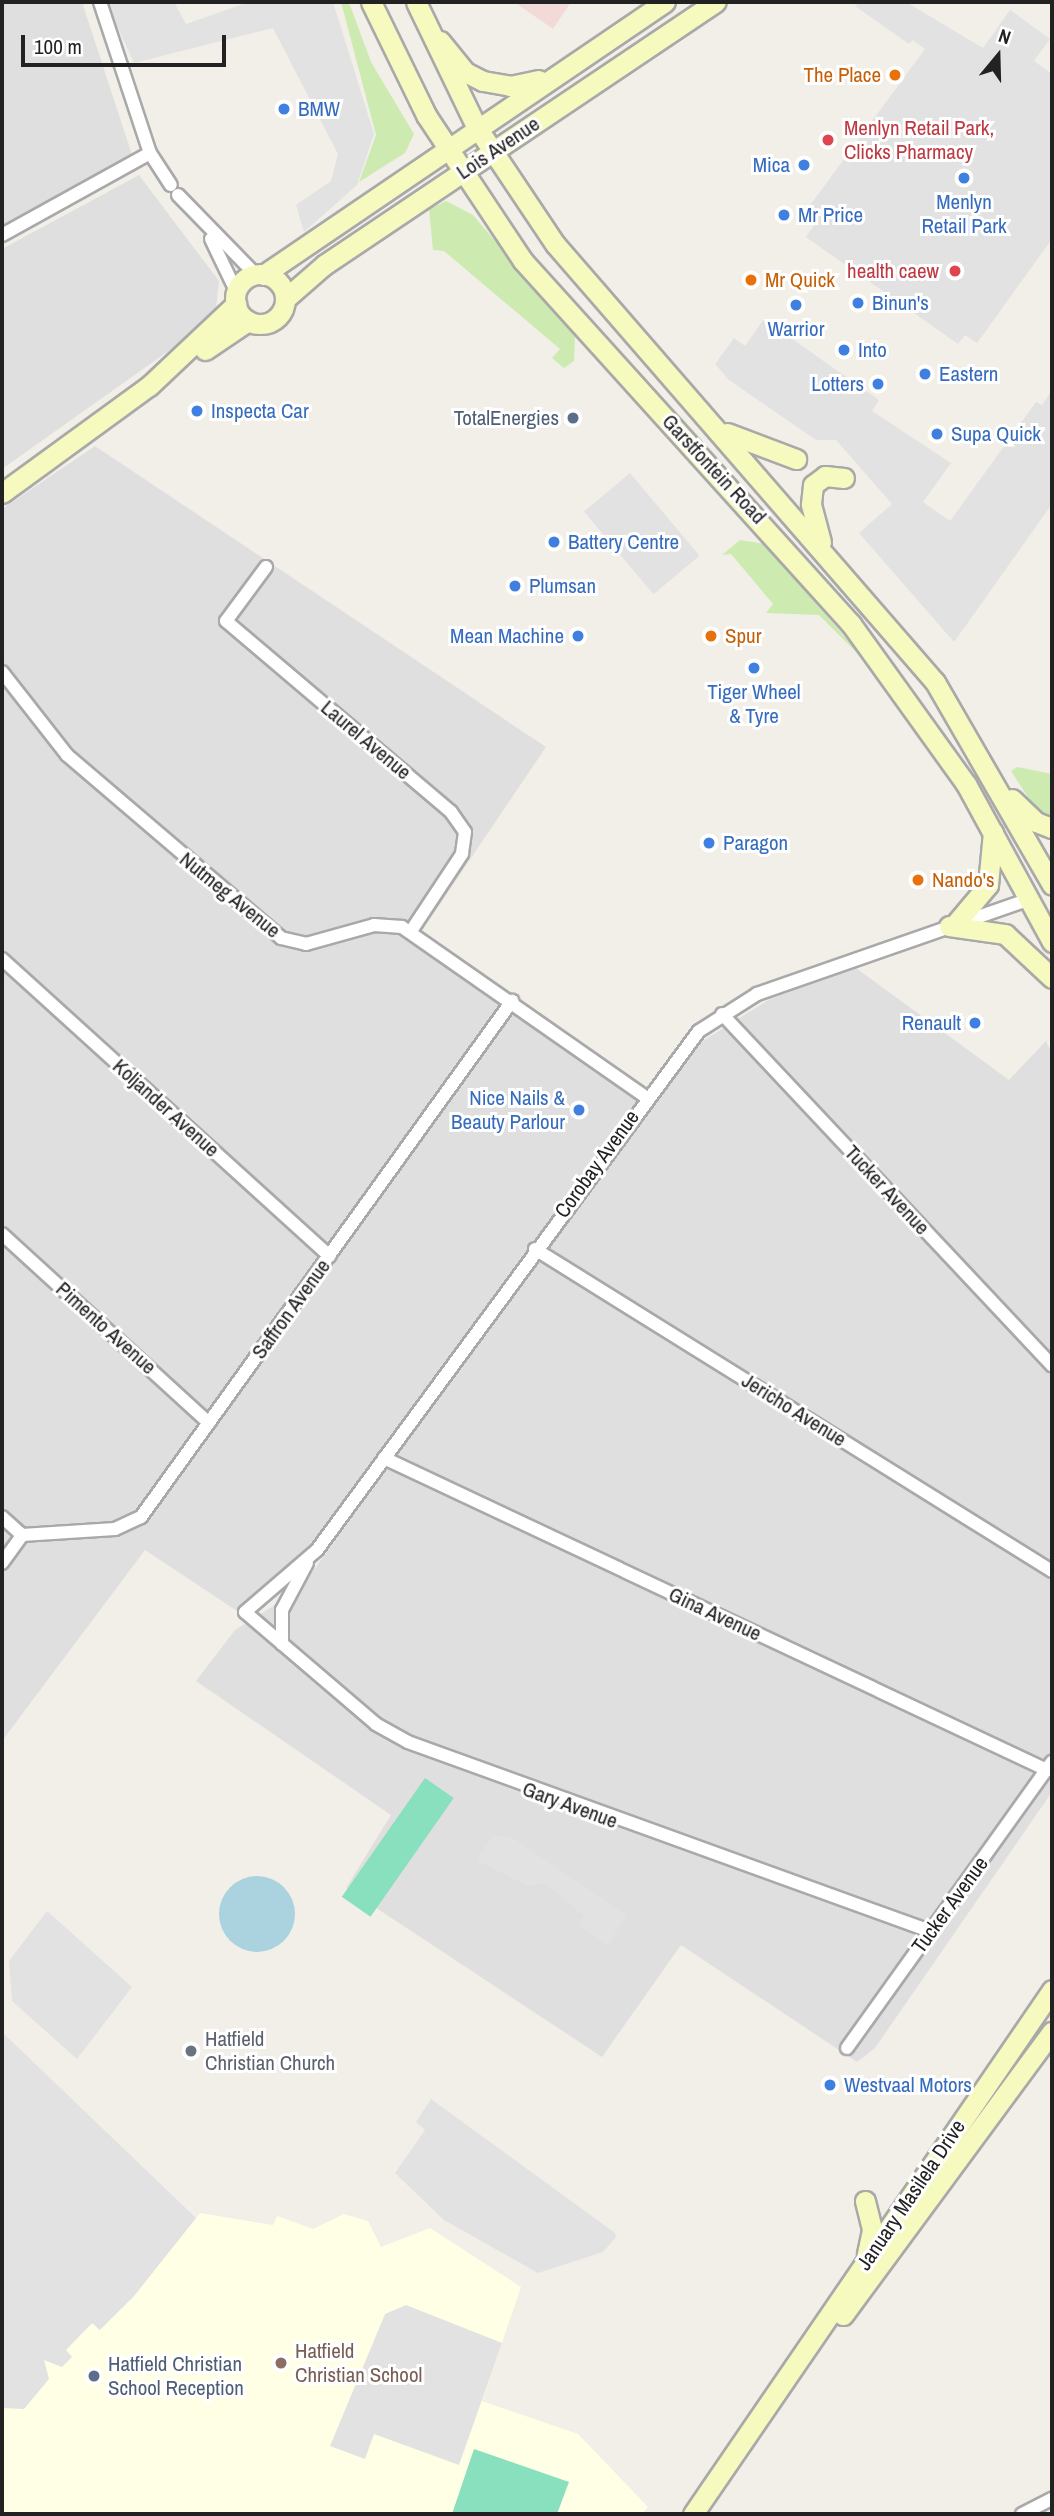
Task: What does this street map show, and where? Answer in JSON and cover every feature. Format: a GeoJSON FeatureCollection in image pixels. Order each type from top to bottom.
{"type":"FeatureCollection","features":[{"type":"Feature","properties":{"kind":"main road","name":"Lois Avenue"},"geometry":{"type":"LineString","coordinates":[[259,275],[476,126],[665,2]]}},
{"type":"Feature","properties":{"kind":"main road","name":"Lois Avenue"},"geometry":{"type":"LineString","coordinates":[[285,299],[324,265],[716,2]]}},
{"type":"Feature","properties":{"kind":"main road","name":"Garstfontein Road"},"geometry":{"type":"LineString","coordinates":[[370,3],[460,174],[523,261],[851,624],[993,828],[1052,942]]}},
{"type":"Feature","properties":{"kind":"main road"},"geometry":{"type":"LineString","coordinates":[[418,8],[453,59],[482,81],[510,86],[554,76]]}},
{"type":"Feature","properties":{"kind":"main road","name":"Garstfontein Road"},"geometry":{"type":"LineString","coordinates":[[418,8],[476,126],[555,244],[823,548],[935,682],[1050,873]]}},
{"type":"Feature","properties":{"kind":"main road"},"geometry":{"type":"LineString","coordinates":[[2,493],[65,444],[191,354],[248,321],[270,322],[285,299],[281,285],[259,275],[236,298],[191,354]]}},
{"type":"Feature","properties":{"kind":"main road"},"geometry":{"type":"LineString","coordinates":[[236,298],[248,321]]}},
{"type":"Feature","properties":{"kind":"main road"},"geometry":{"type":"LineString","coordinates":[[717,428],[796,459]]}},
{"type":"Feature","properties":{"kind":"main road"},"geometry":{"type":"LineString","coordinates":[[2,478],[65,444]]}},
{"type":"Feature","properties":{"kind":"main road"},"geometry":{"type":"LineString","coordinates":[[823,548],[811,503],[813,485],[825,475],[844,478]]}},
{"type":"Feature","properties":{"kind":"main road"},"geometry":{"type":"LineString","coordinates":[[998,786],[1036,822],[1052,828]]}},
{"type":"Feature","properties":{"kind":"main road"},"geometry":{"type":"LineString","coordinates":[[952,925],[988,886],[993,828]]}},
{"type":"Feature","properties":{"kind":"main road","name":"Corobay Avenue"},"geometry":{"type":"LineString","coordinates":[[1026,891],[1050,873]]}},
{"type":"Feature","properties":{"kind":"main road"},"geometry":{"type":"LineString","coordinates":[[952,925],[1004,934],[1052,978]]}},
{"type":"Feature","properties":{"kind":"main road","name":"January Masilela Drive"},"geometry":{"type":"LineString","coordinates":[[693,2514],[798,2368],[897,2214],[1052,1992]]}},
{"type":"Feature","properties":{"kind":"main road","name":"January Masilela Drive"},"geometry":{"type":"LineString","coordinates":[[798,2368],[892,2255],[1052,2032]]}},
{"type":"Feature","properties":{"kind":"main road"},"geometry":{"type":"LineString","coordinates":[[892,2255],[897,2214],[933,2196]]}},
{"type":"Feature","properties":{"kind":"main road"},"geometry":{"type":"LineString","coordinates":[[864,2201],[872,2230],[865,2262]]}},
{"type":"Feature","properties":{"kind":"street"},"geometry":{"type":"LineString","coordinates":[[100,2],[149,153],[206,230],[259,275]]}},
{"type":"Feature","properties":{"kind":"street"},"geometry":{"type":"LineString","coordinates":[[2,235],[149,153]]}},
{"type":"Feature","properties":{"kind":"street"},"geometry":{"type":"LineString","coordinates":[[206,230],[236,298]]}},
{"type":"Feature","properties":{"kind":"street","name":"Laurel Avenue"},"geometry":{"type":"LineString","coordinates":[[266,567],[226,621],[451,812],[465,832],[463,854],[411,931]]}},
{"type":"Feature","properties":{"kind":"street","name":"Nutmeg Avenue"},"geometry":{"type":"LineString","coordinates":[[2,672],[67,755],[281,938],[320,942],[383,924],[411,931],[646,1097]]}},
{"type":"Feature","properties":{"kind":"street","name":"Corobay Avenue"},"geometry":{"type":"LineString","coordinates":[[282,1644],[282,1610],[308,1560],[682,1046],[722,1014],[757,994],[952,925],[1026,891]]}},
{"type":"Feature","properties":{"kind":"street","name":"Koljander Avenue"},"geometry":{"type":"LineString","coordinates":[[2,959],[330,1256]]}},
{"type":"Feature","properties":{"kind":"street","name":"Saffron Avenue"},"geometry":{"type":"LineString","coordinates":[[22,1535],[131,1525],[209,1423],[512,1001]]}},
{"type":"Feature","properties":{"kind":"street","name":"Tucker Avenue"},"geometry":{"type":"LineString","coordinates":[[722,1014],[1052,1366]]}},
{"type":"Feature","properties":{"kind":"street","name":"Pimento Avenue"},"geometry":{"type":"LineString","coordinates":[[2,1234],[209,1423]]}},
{"type":"Feature","properties":{"kind":"street","name":"Jericho Avenue"},"geometry":{"type":"LineString","coordinates":[[535,1249],[1052,1572]]}},
{"type":"Feature","properties":{"kind":"street","name":"Gina Avenue"},"geometry":{"type":"LineString","coordinates":[[384,1458],[1049,1766]]}},
{"type":"Feature","properties":{"kind":"street"},"geometry":{"type":"LineString","coordinates":[[2,1517],[22,1535],[2,1563]]}},
{"type":"Feature","properties":{"kind":"street","name":"Corobay Avenue"},"geometry":{"type":"LineString","coordinates":[[245,1612],[308,1560]]}},
{"type":"Feature","properties":{"kind":"street","name":"Gary Avenue"},"geometry":{"type":"LineString","coordinates":[[245,1612],[376,1724],[419,1747],[930,1931]]}},
{"type":"Feature","properties":{"kind":"street","name":"Tucker Avenue"},"geometry":{"type":"LineString","coordinates":[[848,2048],[1049,1766]]}},
{"type":"Feature","properties":{"kind":"street"},"geometry":{"type":"LineString","coordinates":[[1022,2514],[1052,2499]]}},
{"type":"Feature","properties":{"kind":"shaded area"},"geometry":{"type":"Polygon","coordinates":[[[2,2],[82,2],[132,155],[2,226],[2,2]]]}},
{"type":"Feature","properties":{"kind":"shaded area"},"geometry":{"type":"Polygon","coordinates":[[[174,2],[186,24],[249,2],[333,2],[374,134],[357,185],[304,232],[296,205],[331,181],[338,154],[273,28],[134,63],[107,4],[174,2]]]}},
{"type":"Feature","properties":{"kind":"shaded area"},"geometry":{"type":"Polygon","coordinates":[[[514,2],[571,2],[553,29],[514,2]]]}},
{"type":"Feature","properties":{"kind":"shaded area"},"geometry":{"type":"Polygon","coordinates":[[[858,2],[906,2],[983,48],[1010,10],[1050,39],[1034,61],[1052,74],[1052,239],[977,343],[965,335],[958,344],[806,237],[817,221],[805,212],[925,49],[913,40],[909,44],[855,6],[858,2]]]}},
{"type":"Feature","properties":{"kind":"shaded area"},"geometry":{"type":"Polygon","coordinates":[[[139,175],[219,281],[215,318],[2,469],[2,249],[139,175]]]}},
{"type":"Feature","properties":{"kind":"shaded area"},"geometry":{"type":"Polygon","coordinates":[[[764,319],[879,400],[872,411],[951,463],[923,502],[950,521],[1036,402],[1042,405],[1052,390],[1052,504],[954,642],[859,533],[892,504],[836,440],[816,440],[729,380],[715,364],[734,338],[745,346],[764,319]]]}},
{"type":"Feature","properties":{"kind":"shaded area"},"geometry":{"type":"Polygon","coordinates":[[[95,446],[546,747],[419,935],[644,1105],[307,1567],[243,1615],[145,1550],[2,1741],[2,509],[95,446]]]}},
{"type":"Feature","properties":{"kind":"shaded area"},"geometry":{"type":"Polygon","coordinates":[[[630,473],[699,556],[653,594],[584,512],[630,473]]]}},
{"type":"Feature","properties":{"kind":"shaded area"},"geometry":{"type":"Polygon","coordinates":[[[856,968],[1009,1080],[1046,1041],[1052,1054],[1052,1792],[875,2048],[857,2062],[681,1945],[602,2057],[346,1888],[391,1815],[196,1681],[235,1630],[300,1589],[693,1047],[770,999],[856,968]]]}},
{"type":"Feature","properties":{"kind":"shaded area"},"geometry":{"type":"Polygon","coordinates":[[[494,1835],[513,1838],[627,1915],[607,1946],[579,1926],[584,1916],[545,1883],[528,1886],[476,1860],[494,1835]]]}},
{"type":"Feature","properties":{"kind":"shaded area"},"geometry":{"type":"Polygon","coordinates":[[[47,1911],[132,1987],[77,2059],[12,2001],[9,1961],[47,1911]]]}},
{"type":"Feature","properties":{"kind":"shaded area"},"geometry":{"type":"Polygon","coordinates":[[[2,2032],[196,2218],[134,2296],[100,2330],[92,2323],[66,2350],[72,2357],[62,2367],[44,2360],[49,2379],[24,2409],[2,2408],[2,2032]]]}},
{"type":"Feature","properties":{"kind":"shaded area"},"geometry":{"type":"Polygon","coordinates":[[[431,2099],[615,2233],[616,2237],[603,2252],[538,2273],[444,2220],[395,2173],[425,2130],[416,2122],[431,2099]]]}},
{"type":"Feature","properties":{"kind":"shaded area","name":"Hatfield Christian School"},"geometry":{"type":"Polygon","coordinates":[[[200,2213],[273,2225],[277,2216],[313,2229],[344,2214],[368,2221],[381,2247],[430,2228],[521,2287],[482,2401],[578,2434],[648,2507],[642,2514],[2,2514],[2,2278],[65,2350],[93,2323],[99,2330],[134,2296],[200,2213]]]}},
{"type":"Feature","properties":{"kind":"shaded area"},"geometry":{"type":"Polygon","coordinates":[[[406,2305],[502,2343],[459,2465],[374,2434],[365,2459],[330,2446],[385,2314],[406,2305]]]}},
{"type":"Feature","properties":{"kind":"green space"},"geometry":{"type":"Polygon","coordinates":[[[341,2],[350,5],[371,62],[414,134],[405,153],[359,182],[376,135],[341,2]]]}},
{"type":"Feature","properties":{"kind":"green space"},"geometry":{"type":"Polygon","coordinates":[[[446,201],[473,215],[575,335],[574,361],[564,368],[552,358],[560,349],[444,251],[433,250],[429,209],[446,201]]]}},
{"type":"Feature","properties":{"kind":"green space"},"geometry":{"type":"Polygon","coordinates":[[[740,540],[765,544],[870,666],[819,615],[766,613],[773,604],[731,554],[722,555],[740,540]]]}},
{"type":"Feature","properties":{"kind":"green space"},"geometry":{"type":"Polygon","coordinates":[[[1017,767],[1052,774],[1052,817],[1037,811],[1011,771],[1017,767]]]}},
{"type":"Feature","properties":{"kind":"green space"},"geometry":{"type":"Polygon","coordinates":[[[425,1778],[454,1798],[371,1917],[342,1897],[425,1778]]]}},
{"type":"Feature","properties":{"kind":"green space"},"geometry":{"type":"Polygon","coordinates":[[[474,2449],[569,2482],[557,2514],[452,2514],[474,2449]]]}},
{"type":"Feature","properties":{"kind":"water"},"geometry":{"type":"Polygon","coordinates":[[[257,1876],[271,1879],[284,1887],[292,1900],[295,1914],[292,1928],[284,1941],[271,1949],[257,1952],[243,1949],[230,1941],[222,1928],[219,1914],[222,1900],[230,1887],[243,1879],[257,1876]]]}},
{"type":"Feature","properties":{"kind":"place","name":"The Place"},"geometry":{"type":"Point","coordinates":[895,75]}},
{"type":"Feature","properties":{"kind":"place","name":"BMW"},"geometry":{"type":"Point","coordinates":[284,109]}},
{"type":"Feature","properties":{"kind":"place","name":"Menlyn Retail Park, Clicks Pharmacy"},"geometry":{"type":"Point","coordinates":[828,140]}},
{"type":"Feature","properties":{"kind":"place","name":"Mica"},"geometry":{"type":"Point","coordinates":[804,165]}},
{"type":"Feature","properties":{"kind":"place","name":"Menlyn Retail Park"},"geometry":{"type":"Point","coordinates":[964,178]}},
{"type":"Feature","properties":{"kind":"place","name":"Mr Price"},"geometry":{"type":"Point","coordinates":[784,215]}},
{"type":"Feature","properties":{"kind":"place","name":"health caew"},"geometry":{"type":"Point","coordinates":[955,271]}},
{"type":"Feature","properties":{"kind":"place","name":"Mr Quick"},"geometry":{"type":"Point","coordinates":[751,280]}},
{"type":"Feature","properties":{"kind":"place","name":"Binun's"},"geometry":{"type":"Point","coordinates":[858,303]}},
{"type":"Feature","properties":{"kind":"place","name":"Warrior"},"geometry":{"type":"Point","coordinates":[796,305]}},
{"type":"Feature","properties":{"kind":"place","name":"Into"},"geometry":{"type":"Point","coordinates":[844,350]}},
{"type":"Feature","properties":{"kind":"place","name":"Eastern"},"geometry":{"type":"Point","coordinates":[925,374]}},
{"type":"Feature","properties":{"kind":"place","name":"Lotters"},"geometry":{"type":"Point","coordinates":[878,384]}},
{"type":"Feature","properties":{"kind":"place","name":"Inspecta Car"},"geometry":{"type":"Point","coordinates":[197,411]}},
{"type":"Feature","properties":{"kind":"place","name":"TotalEnergies"},"geometry":{"type":"Point","coordinates":[573,418]}},
{"type":"Feature","properties":{"kind":"place","name":"Supa Quick"},"geometry":{"type":"Point","coordinates":[937,434]}},
{"type":"Feature","properties":{"kind":"place","name":"Battery Centre"},"geometry":{"type":"Point","coordinates":[554,542]}},
{"type":"Feature","properties":{"kind":"place","name":"Plumsan"},"geometry":{"type":"Point","coordinates":[515,586]}},
{"type":"Feature","properties":{"kind":"place","name":"Mean Machine"},"geometry":{"type":"Point","coordinates":[578,636]}},
{"type":"Feature","properties":{"kind":"place","name":"Spur"},"geometry":{"type":"Point","coordinates":[711,636]}},
{"type":"Feature","properties":{"kind":"place","name":"Tiger Wheel & Tyre"},"geometry":{"type":"Point","coordinates":[754,668]}},
{"type":"Feature","properties":{"kind":"place","name":"Paragon"},"geometry":{"type":"Point","coordinates":[709,843]}},
{"type":"Feature","properties":{"kind":"place","name":"Nando's"},"geometry":{"type":"Point","coordinates":[918,880]}},
{"type":"Feature","properties":{"kind":"place","name":"Renault"},"geometry":{"type":"Point","coordinates":[975,1023]}},
{"type":"Feature","properties":{"kind":"place","name":"Nice Nails & Beauty Parlour"},"geometry":{"type":"Point","coordinates":[579,1110]}},
{"type":"Feature","properties":{"kind":"place","name":"Hatfield Christian Church"},"geometry":{"type":"Point","coordinates":[191,2051]}},
{"type":"Feature","properties":{"kind":"place","name":"Westvaal Motors"},"geometry":{"type":"Point","coordinates":[830,2085]}},
{"type":"Feature","properties":{"kind":"place","name":"Hatfield Christian School"},"geometry":{"type":"Point","coordinates":[281,2363]}},
{"type":"Feature","properties":{"kind":"place","name":"Hatfield Christian School Reception"},"geometry":{"type":"Point","coordinates":[94,2376]}}]}
